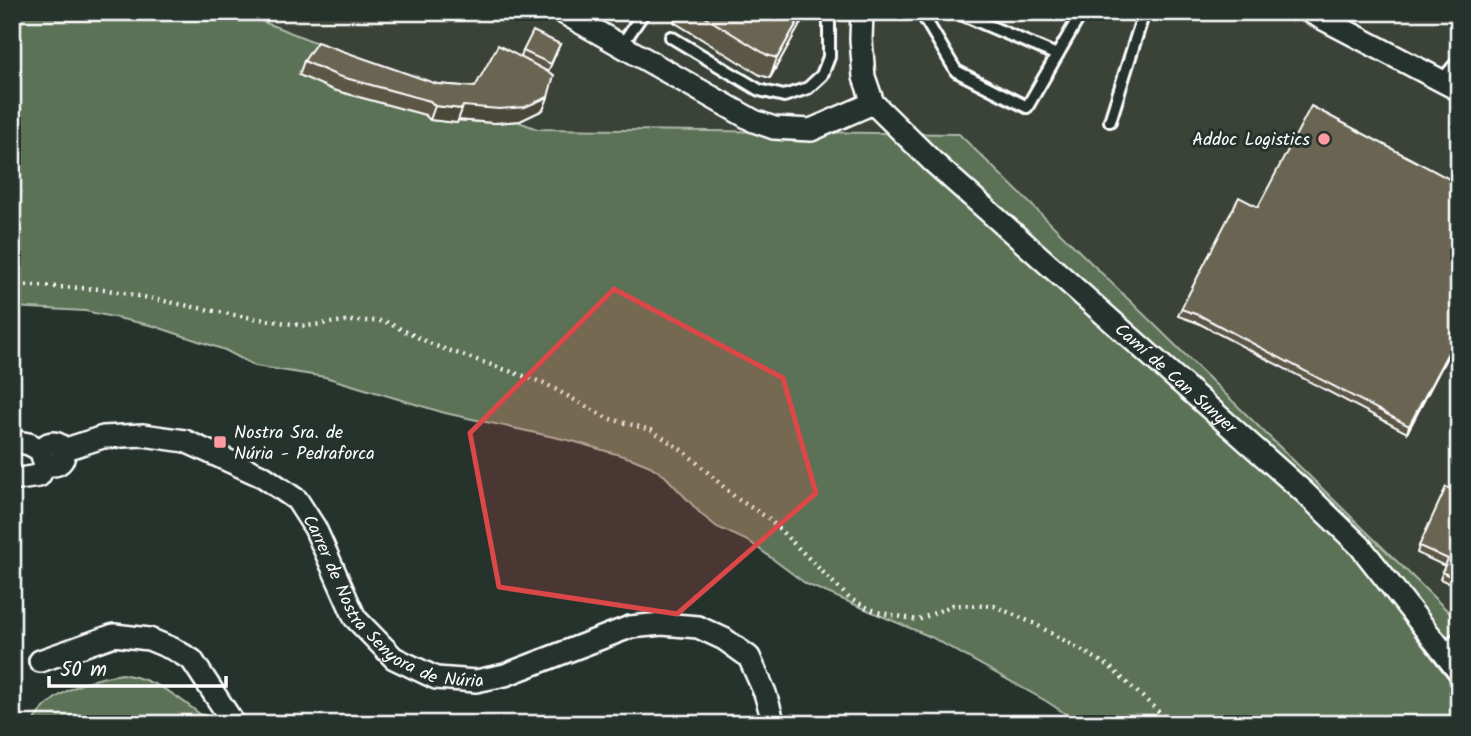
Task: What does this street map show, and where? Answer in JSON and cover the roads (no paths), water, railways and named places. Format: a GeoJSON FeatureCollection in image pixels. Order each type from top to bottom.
{"type":"FeatureCollection","features":[{"type":"Feature","properties":{"kind":"street"},"geometry":{"type":"LineString","coordinates":[[562,12],[754,121],[774,128],[811,130],[873,103],[864,77],[862,12]]}},
{"type":"Feature","properties":{"kind":"street"},"geometry":{"type":"LineString","coordinates":[[1310,12],[1450,85]]}},
{"type":"Feature","properties":{"kind":"street","name":"Camí de Can Sunyer"},"geometry":{"type":"LineString","coordinates":[[873,103],[932,161],[1304,492],[1360,546],[1459,672]]}},
{"type":"Feature","properties":{"kind":"street","name":"Carrer de Nostra Senyora de Núria"},"geometry":{"type":"LineString","coordinates":[[12,480],[39,476],[51,455],[103,437],[143,435],[185,441],[264,477],[297,500],[314,528],[355,618],[394,658],[436,678],[476,681],[506,676],[630,627],[662,624],[698,627],[724,639],[748,657],[765,693],[774,724]]}},
{"type":"Feature","properties":{"kind":"street"},"geometry":{"type":"LineString","coordinates":[[12,441],[29,444],[51,455]]}},
{"type":"Feature","properties":{"kind":"street"},"geometry":{"type":"LineString","coordinates":[[40,661],[114,635],[149,639],[192,660],[234,724]]}},
{"type":"Feature","properties":{"kind":"lane"},"geometry":{"type":"LineString","coordinates":[[621,46],[644,12]]}},
{"type":"Feature","properties":{"kind":"lane"},"geometry":{"type":"LineString","coordinates":[[671,37],[759,90],[784,96],[808,88],[821,75],[829,57],[829,12]]}},
{"type":"Feature","properties":{"kind":"lane"},"geometry":{"type":"LineString","coordinates":[[921,12],[956,71],[1027,107],[1082,12]]}},
{"type":"Feature","properties":{"kind":"lane"},"geometry":{"type":"LineString","coordinates":[[956,12],[1057,55]]}},
{"type":"Feature","properties":{"kind":"lane"},"geometry":{"type":"LineString","coordinates":[[1110,121],[1143,12]]}},
{"type":"Feature","properties":{"kind":"lane"},"geometry":{"type":"LineString","coordinates":[[1450,85],[1459,60]]}},
{"type":"Feature","properties":{"kind":"lane"},"geometry":{"type":"LineString","coordinates":[[1443,652],[1459,637]]}},
{"type":"Feature","properties":{"kind":"place","name":"Addoc Logistics"},"geometry":{"type":"Point","coordinates":[1324,139]}},
{"type":"Feature","properties":{"kind":"place","name":"Nostra Sra. de Núria - Pedraforca"},"geometry":{"type":"Point","coordinates":[220,442]}}]}
